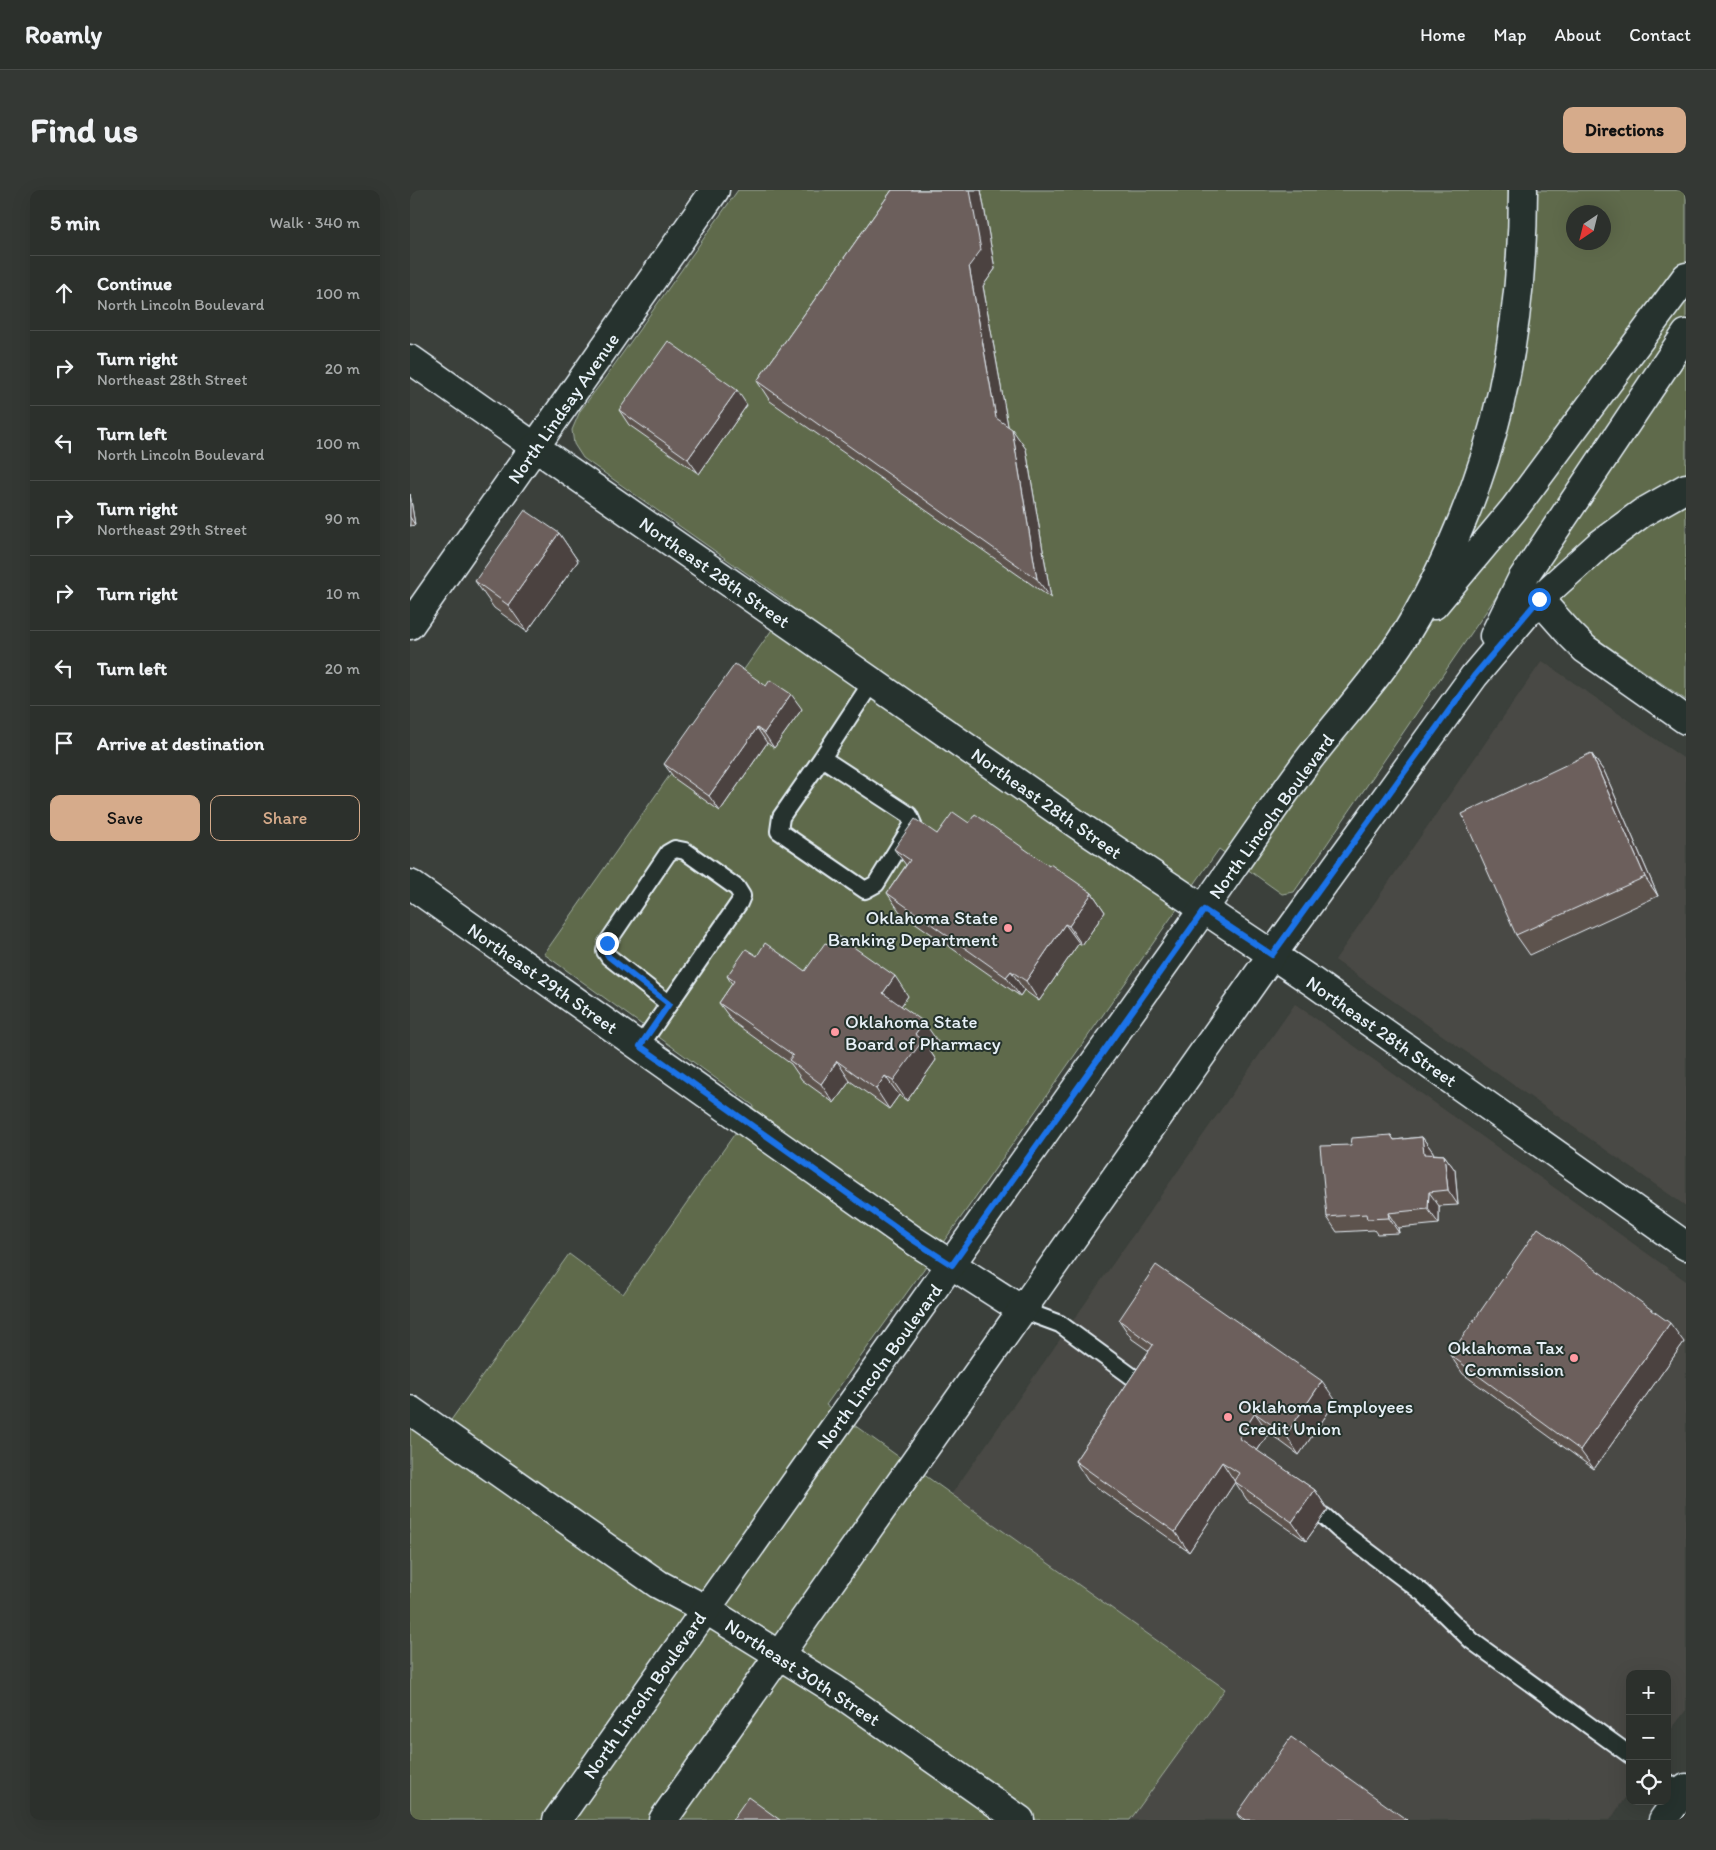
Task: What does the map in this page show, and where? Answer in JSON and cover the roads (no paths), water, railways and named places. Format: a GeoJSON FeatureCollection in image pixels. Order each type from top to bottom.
{"type":"FeatureCollection","features":[{"type":"Feature","properties":{"kind":"main road","name":"North Lindsay Avenue"},"geometry":{"type":"LineString","coordinates":[[410,625],[715,190]]}},
{"type":"Feature","properties":{"kind":"main road","name":"North Lincoln Boulevard"},"geometry":{"type":"LineString","coordinates":[[557,1820],[705,1609],[1204,910],[1308,760],[1391,656],[1427,597],[1462,522],[1485,462],[1497,418],[1510,359],[1517,307],[1523,224],[1523,190]]}},
{"type":"Feature","properties":{"kind":"main road"},"geometry":{"type":"LineString","coordinates":[[1391,656],[1514,509],[1686,277]]}},
{"type":"Feature","properties":{"kind":"main road"},"geometry":{"type":"LineString","coordinates":[[1474,676],[1522,579],[1686,334]]}},
{"type":"Feature","properties":{"kind":"main road","name":"Northeast 28th Street"},"geometry":{"type":"LineString","coordinates":[[410,359],[1070,820],[1313,982],[1686,1246]]}},
{"type":"Feature","properties":{"kind":"main road"},"geometry":{"type":"LineString","coordinates":[[663,1820],[1272,955],[1474,676],[1539,599],[1614,534],[1642,513],[1686,488]]}},
{"type":"Feature","properties":{"kind":"main road"},"geometry":{"type":"LineString","coordinates":[[1539,599],[1585,649],[1686,720]]}},
{"type":"Feature","properties":{"kind":"main road","name":"Northeast 29th Street"},"geometry":{"type":"LineString","coordinates":[[410,884],[913,1240],[1022,1310]]}},
{"type":"Feature","properties":{"kind":"main road","name":"Northeast 30th Street"},"geometry":{"type":"LineString","coordinates":[[410,1410],[658,1584],[705,1609],[834,1689],[1020,1820]]}},
{"type":"Feature","properties":{"kind":"main road"},"geometry":{"type":"LineString","coordinates":[[1663,1820],[1679,1788]]}},
{"type":"Feature","properties":{"kind":"lane"},"geometry":{"type":"LineString","coordinates":[[822,758],[909,815],[913,824],[876,884],[865,890],[779,831],[781,817],[872,682]]}},
{"type":"Feature","properties":{"kind":"lane"},"geometry":{"type":"LineString","coordinates":[[640,1046],[739,903],[742,896],[737,888],[685,851],[675,849],[668,853],[607,943],[605,951],[609,957],[669,1004]]}},
{"type":"Feature","properties":{"kind":"lane"},"geometry":{"type":"LineString","coordinates":[[1022,1310],[1060,1324],[1150,1389]]}},
{"type":"Feature","properties":{"kind":"lane"},"geometry":{"type":"LineString","coordinates":[[1324,1516],[1338,1529],[1423,1593],[1472,1641],[1626,1752]]}},
{"type":"Feature","properties":{"kind":"place","name":"Oklahoma State Banking Department"},"geometry":{"type":"Point","coordinates":[1008,928]}},
{"type":"Feature","properties":{"kind":"place","name":"Oklahoma State Board of Pharmacy"},"geometry":{"type":"Point","coordinates":[835,1032]}},
{"type":"Feature","properties":{"kind":"place","name":"Oklahoma Tax Commission"},"geometry":{"type":"Point","coordinates":[1574,1358]}},
{"type":"Feature","properties":{"kind":"place","name":"Oklahoma Employees Credit Union"},"geometry":{"type":"Point","coordinates":[1228,1417]}}]}
